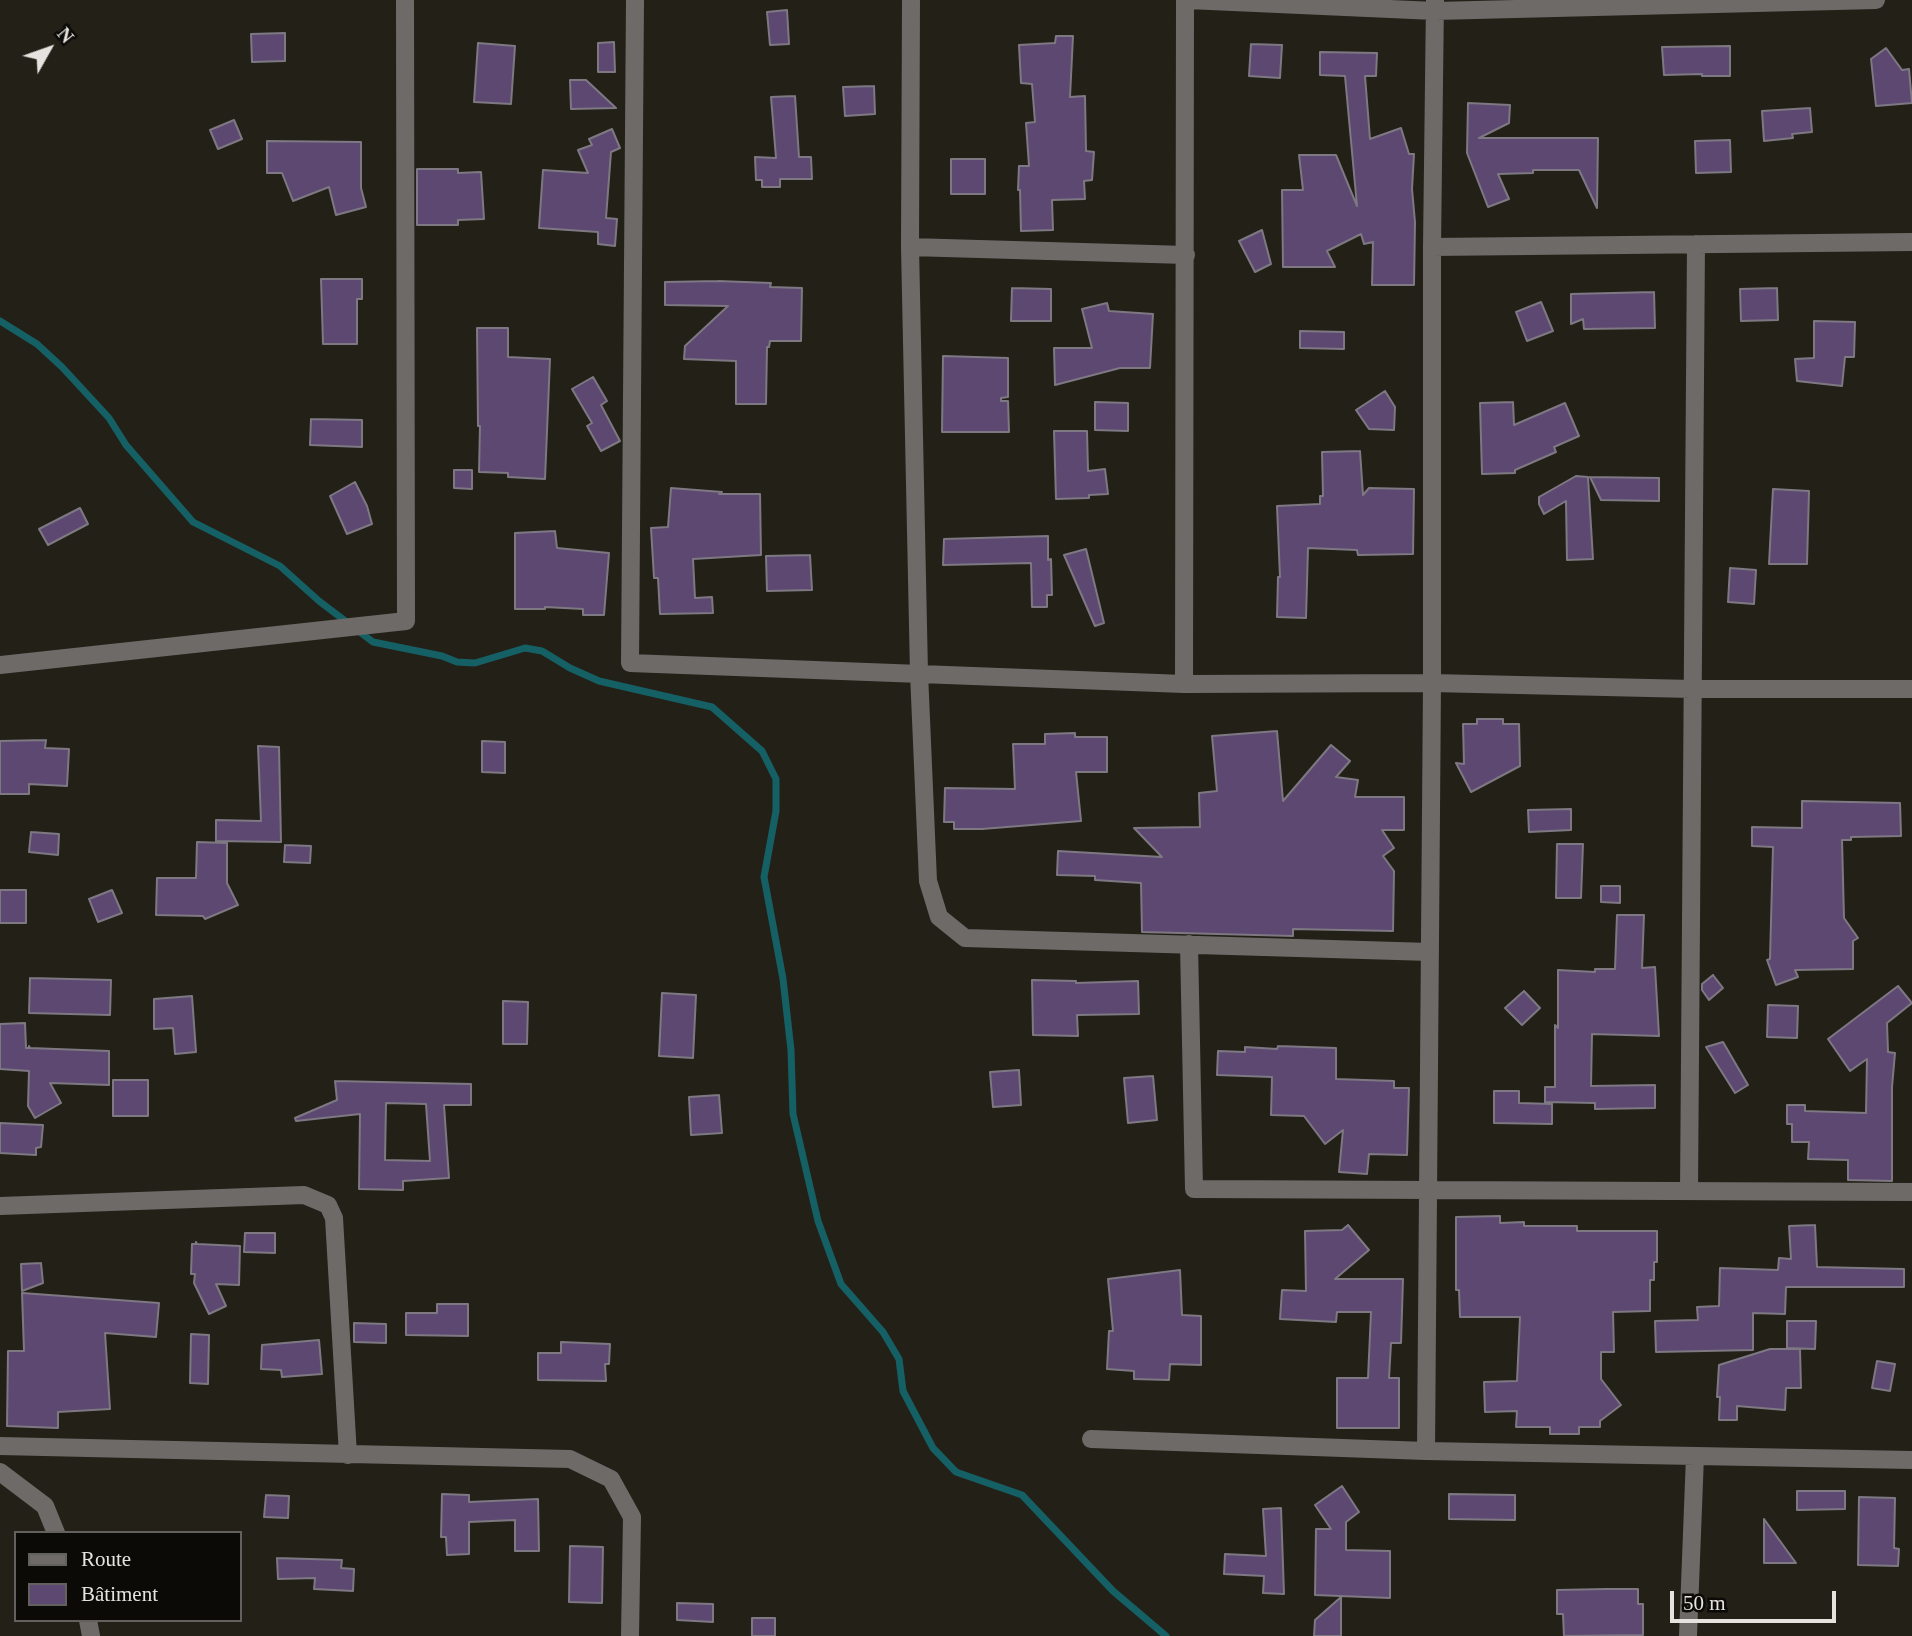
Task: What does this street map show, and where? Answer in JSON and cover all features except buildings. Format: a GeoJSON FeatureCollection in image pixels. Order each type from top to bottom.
{"type":"FeatureCollection","features":[{"type":"Feature","properties":{"kind":"street"},"geometry":{"type":"LineString","coordinates":[[0,665],[406,621],[405,0]]}},
{"type":"Feature","properties":{"kind":"street"},"geometry":{"type":"LineString","coordinates":[[635,0],[631,663],[1184,684],[1432,683],[1692,689],[1912,689]]}},
{"type":"Feature","properties":{"kind":"street"},"geometry":{"type":"LineString","coordinates":[[911,0],[910,247],[919,673],[928,881],[939,917],[965,938],[1430,952]]}},
{"type":"Feature","properties":{"kind":"street"},"geometry":{"type":"LineString","coordinates":[[1184,684],[1186,0],[1435,6],[1876,0]]}},
{"type":"Feature","properties":{"kind":"street"},"geometry":{"type":"LineString","coordinates":[[1426,1451],[1435,6]]}},
{"type":"Feature","properties":{"kind":"street"},"geometry":{"type":"LineString","coordinates":[[1432,247],[1912,242]]}},
{"type":"Feature","properties":{"kind":"street"},"geometry":{"type":"LineString","coordinates":[[1689,1191],[1696,244]]}},
{"type":"Feature","properties":{"kind":"street"},"geometry":{"type":"LineString","coordinates":[[910,247],[1186,255]]}},
{"type":"Feature","properties":{"kind":"street"},"geometry":{"type":"LineString","coordinates":[[1189,944],[1194,1189],[1912,1192]]}},
{"type":"Feature","properties":{"kind":"street"},"geometry":{"type":"LineString","coordinates":[[0,1206],[304,1195],[328,1205],[334,1218],[348,1455]]}},
{"type":"Feature","properties":{"kind":"street"},"geometry":{"type":"LineString","coordinates":[[1091,1439],[1426,1451],[1912,1460]]}},
{"type":"Feature","properties":{"kind":"street"},"geometry":{"type":"LineString","coordinates":[[0,1446],[570,1459],[611,1479],[632,1517],[631,1636]]}},
{"type":"Feature","properties":{"kind":"street"},"geometry":{"type":"LineString","coordinates":[[1688,1636],[1695,1456]]}},
{"type":"Feature","properties":{"kind":"street"},"geometry":{"type":"LineString","coordinates":[[0,1472],[45,1506],[55,1531]]}},
{"type":"Feature","properties":{"kind":"waterway"},"geometry":{"type":"LineString","coordinates":[[0,321],[37,344],[62,367],[109,418],[126,445],[193,522],[280,566],[319,601],[373,642],[442,656],[457,662],[475,663],[525,648],[542,651],[599,681],[712,707],[762,751],[776,779],[776,811],[764,877],[783,979],[791,1050],[793,1114],[818,1221],[841,1284],[883,1332],[899,1359],[903,1391],[933,1448],[956,1472],[1022,1495],[1113,1591],[1166,1636]]}}]}
